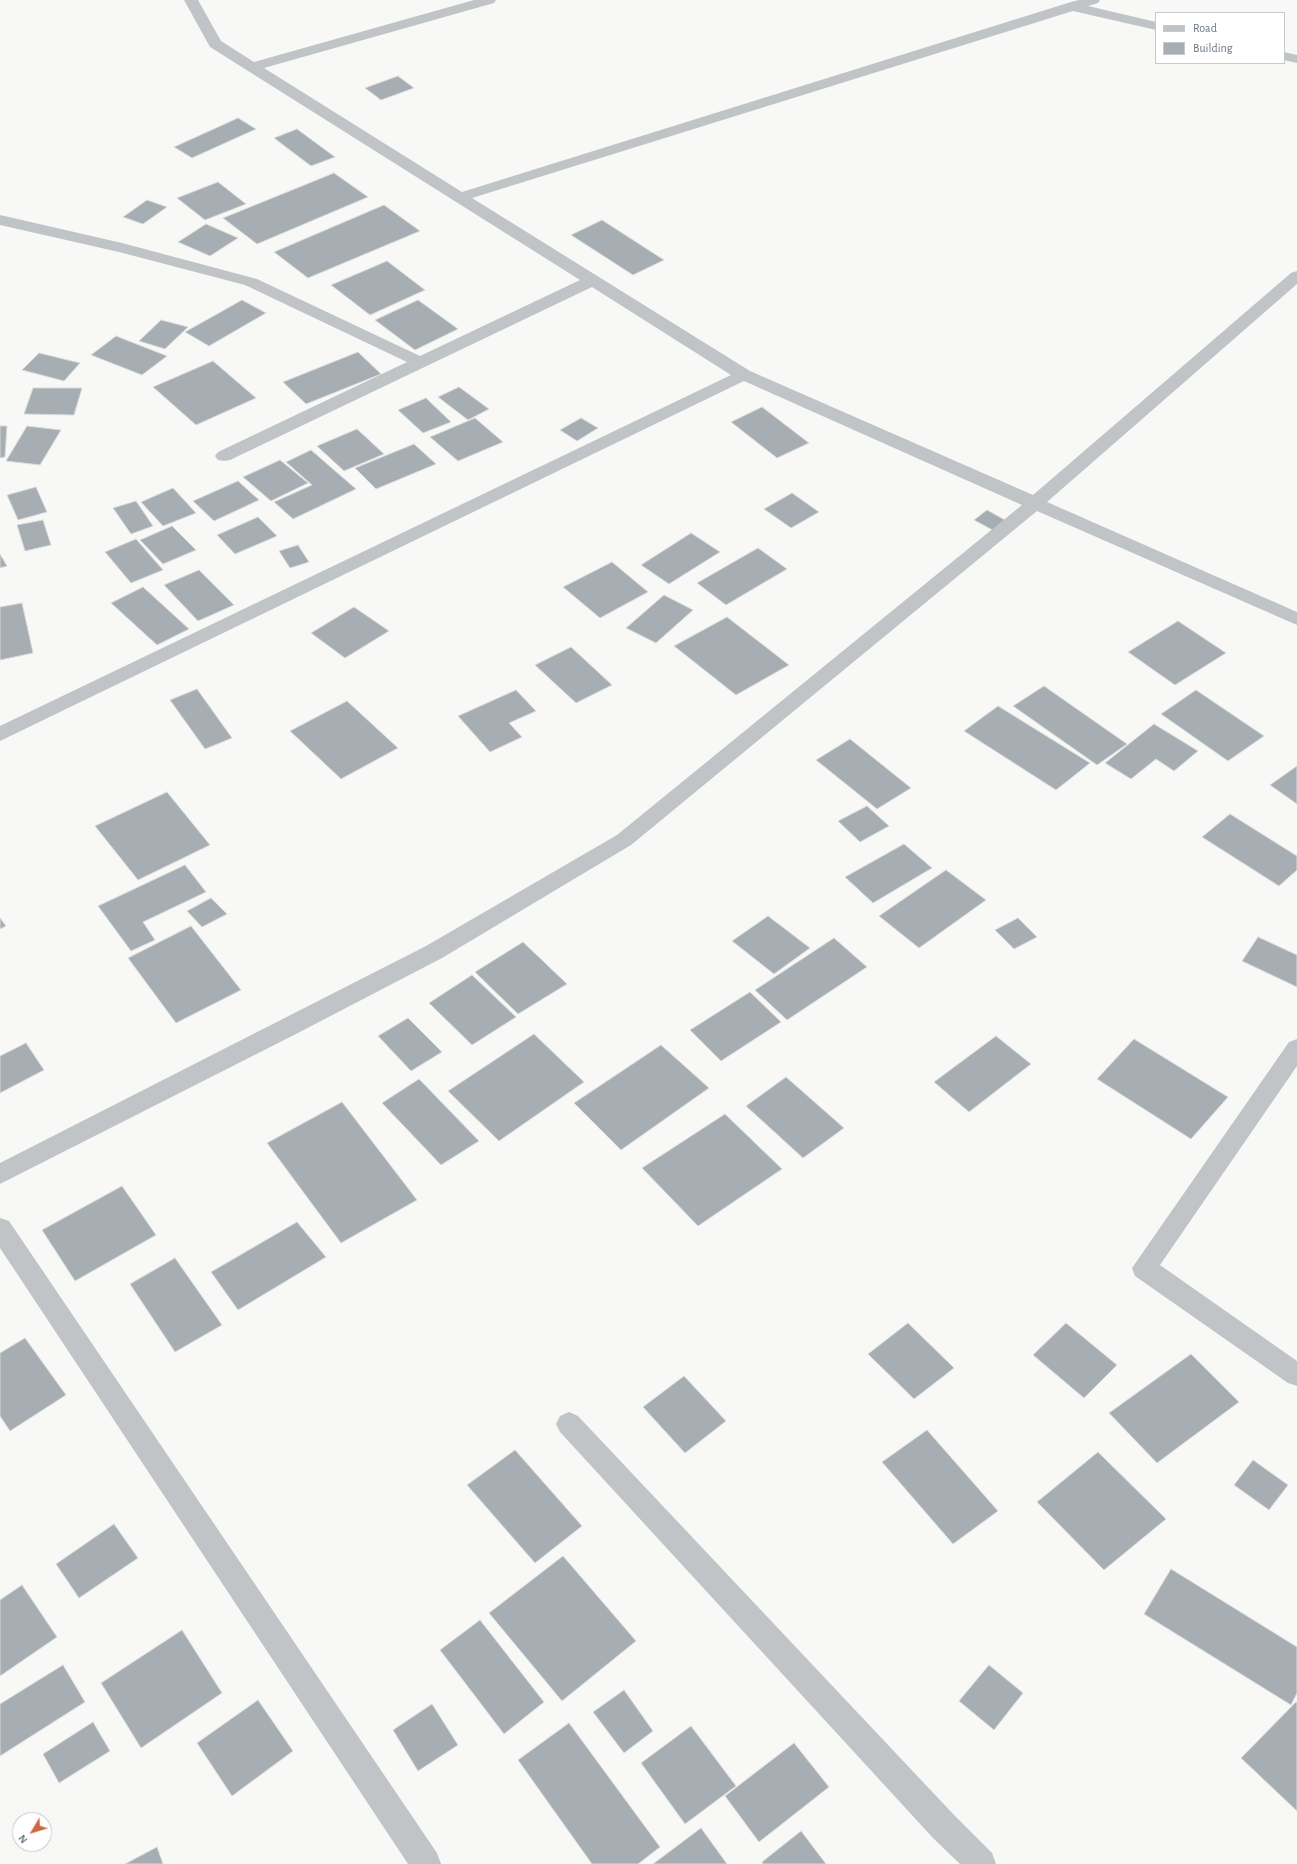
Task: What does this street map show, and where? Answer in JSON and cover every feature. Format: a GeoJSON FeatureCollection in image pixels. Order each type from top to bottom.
{"type":"FeatureCollection","features":[{"type":"Feature","properties":{"kind":"street"},"geometry":{"type":"LineString","coordinates":[[191,0],[216,44],[744,375],[1297,619]]}},
{"type":"Feature","properties":{"kind":"street"},"geometry":{"type":"LineString","coordinates":[[253,68],[489,0]]}},
{"type":"Feature","properties":{"kind":"street"},"geometry":{"type":"LineString","coordinates":[[1047,0],[1155,26]]}},
{"type":"Feature","properties":{"kind":"street"},"geometry":{"type":"LineString","coordinates":[[460,197],[982,33],[1074,7],[1093,0]]}},
{"type":"Feature","properties":{"kind":"street"},"geometry":{"type":"LineString","coordinates":[[1285,56],[1297,59]]}},
{"type":"Feature","properties":{"kind":"street"},"geometry":{"type":"LineString","coordinates":[[0,220],[122,248],[251,282],[420,362]]}},
{"type":"Feature","properties":{"kind":"street"},"geometry":{"type":"LineString","coordinates":[[0,1174],[286,1030],[434,952],[624,840],[1034,504],[1297,276]]}},
{"type":"Feature","properties":{"kind":"street"},"geometry":{"type":"LineString","coordinates":[[224,456],[592,280]]}},
{"type":"Feature","properties":{"kind":"street"},"geometry":{"type":"LineString","coordinates":[[0,734],[744,375]]}},
{"type":"Feature","properties":{"kind":"street"},"geometry":{"type":"LineString","coordinates":[[1297,1048],[1144,1268],[1297,1375]]}},
{"type":"Feature","properties":{"kind":"street"},"geometry":{"type":"LineString","coordinates":[[0,1228],[426,1864]]}},
{"type":"Feature","properties":{"kind":"street"},"geometry":{"type":"LineString","coordinates":[[569,1424],[944,1827],[981,1864]]}},
{"type":"Feature","properties":{"kind":"building"},"geometry":{"type":"Polygon","coordinates":[[[398,76],[414,88],[381,100],[365,88],[398,76]]]}},
{"type":"Feature","properties":{"kind":"building"},"geometry":{"type":"Polygon","coordinates":[[[238,118],[256,129],[192,158],[174,147],[238,118]]]}},
{"type":"Feature","properties":{"kind":"building"},"geometry":{"type":"Polygon","coordinates":[[[297,129],[335,157],[311,166],[274,138],[297,129]]]}},
{"type":"Feature","properties":{"kind":"building"},"geometry":{"type":"Polygon","coordinates":[[[334,173],[368,197],[257,244],[223,218],[334,173]]]}},
{"type":"Feature","properties":{"kind":"building"},"geometry":{"type":"Polygon","coordinates":[[[218,182],[246,204],[205,220],[177,198],[218,182]]]}},
{"type":"Feature","properties":{"kind":"building"},"geometry":{"type":"Polygon","coordinates":[[[147,200],[167,207],[143,224],[123,217],[147,200]]]}},
{"type":"Feature","properties":{"kind":"building"},"geometry":{"type":"Polygon","coordinates":[[[384,205],[420,231],[308,278],[274,252],[384,205]]]}},
{"type":"Feature","properties":{"kind":"building"},"geometry":{"type":"Polygon","coordinates":[[[602,220],[664,260],[633,275],[571,235],[602,220]]]}},
{"type":"Feature","properties":{"kind":"building"},"geometry":{"type":"Polygon","coordinates":[[[206,224],[238,238],[210,256],[178,242],[206,224]]]}},
{"type":"Feature","properties":{"kind":"building"},"geometry":{"type":"Polygon","coordinates":[[[387,261],[425,290],[370,315],[331,285],[387,261]]]}},
{"type":"Feature","properties":{"kind":"building"},"geometry":{"type":"Polygon","coordinates":[[[242,300],[266,313],[209,346],[185,332],[242,300]]]}},
{"type":"Feature","properties":{"kind":"building"},"geometry":{"type":"Polygon","coordinates":[[[418,300],[458,329],[415,350],[375,320],[418,300]]]}},
{"type":"Feature","properties":{"kind":"building"},"geometry":{"type":"Polygon","coordinates":[[[161,320],[188,327],[165,349],[139,341],[161,320]]]}},
{"type":"Feature","properties":{"kind":"building"},"geometry":{"type":"Polygon","coordinates":[[[116,336],[167,356],[142,375],[91,355],[116,336]]]}},
{"type":"Feature","properties":{"kind":"building"},"geometry":{"type":"Polygon","coordinates":[[[358,352],[381,374],[306,404],[283,382],[358,352]]]}},
{"type":"Feature","properties":{"kind":"building"},"geometry":{"type":"Polygon","coordinates":[[[39,353],[80,363],[64,381],[22,370],[39,353]]]}},
{"type":"Feature","properties":{"kind":"building"},"geometry":{"type":"Polygon","coordinates":[[[213,361],[256,398],[196,425],[153,387],[213,361]]]}},
{"type":"Feature","properties":{"kind":"building"},"geometry":{"type":"Polygon","coordinates":[[[459,387],[489,409],[468,420],[438,397],[459,387]]]}},
{"type":"Feature","properties":{"kind":"building"},"geometry":{"type":"Polygon","coordinates":[[[33,388],[82,388],[74,415],[24,414],[33,388]]]}},
{"type":"Feature","properties":{"kind":"building"},"geometry":{"type":"Polygon","coordinates":[[[426,398],[451,422],[423,433],[398,410],[426,398]]]}},
{"type":"Feature","properties":{"kind":"building"},"geometry":{"type":"Polygon","coordinates":[[[762,407],[809,443],[777,458],[731,422],[762,407]]]}},
{"type":"Feature","properties":{"kind":"building"},"geometry":{"type":"Polygon","coordinates":[[[475,418],[503,442],[458,461],[430,437],[475,418]]]}},
{"type":"Feature","properties":{"kind":"building"},"geometry":{"type":"Polygon","coordinates":[[[581,418],[598,428],[577,441],[560,430],[581,418]]]}},
{"type":"Feature","properties":{"kind":"building"},"geometry":{"type":"Polygon","coordinates":[[[0,426],[7,426],[5,457],[0,458],[0,426]]]}},
{"type":"Feature","properties":{"kind":"building"},"geometry":{"type":"Polygon","coordinates":[[[27,426],[61,430],[40,465],[6,461],[27,426]]]}},
{"type":"Feature","properties":{"kind":"building"},"geometry":{"type":"Polygon","coordinates":[[[357,429],[384,454],[344,471],[317,446],[357,429]]]}},
{"type":"Feature","properties":{"kind":"building"},"geometry":{"type":"Polygon","coordinates":[[[414,444],[436,464],[376,489],[355,468],[414,444]]]}},
{"type":"Feature","properties":{"kind":"building"},"geometry":{"type":"Polygon","coordinates":[[[311,450],[356,489],[293,519],[274,502],[312,485],[286,462],[311,450]]]}},
{"type":"Feature","properties":{"kind":"building"},"geometry":{"type":"Polygon","coordinates":[[[280,460],[308,483],[271,501],[243,477],[280,460]]]}},
{"type":"Feature","properties":{"kind":"building"},"geometry":{"type":"Polygon","coordinates":[[[238,481],[259,500],[214,521],[193,501],[238,481]]]}},
{"type":"Feature","properties":{"kind":"building"},"geometry":{"type":"Polygon","coordinates":[[[36,487],[47,512],[18,520],[7,495],[36,487]]]}},
{"type":"Feature","properties":{"kind":"building"},"geometry":{"type":"Polygon","coordinates":[[[173,488],[196,513],[163,526],[141,502],[173,488]]]}},
{"type":"Feature","properties":{"kind":"building"},"geometry":{"type":"Polygon","coordinates":[[[792,493],[819,512],[791,528],[764,509],[792,493]]]}},
{"type":"Feature","properties":{"kind":"building"},"geometry":{"type":"Polygon","coordinates":[[[136,501],[153,526],[131,534],[113,508],[136,501]]]}},
{"type":"Feature","properties":{"kind":"building"},"geometry":{"type":"Polygon","coordinates":[[[987,510],[1012,524],[1000,534],[974,520],[987,510]]]}},
{"type":"Feature","properties":{"kind":"building"},"geometry":{"type":"Polygon","coordinates":[[[258,517],[277,536],[235,554],[217,535],[258,517]]]}},
{"type":"Feature","properties":{"kind":"building"},"geometry":{"type":"Polygon","coordinates":[[[43,520],[51,545],[25,551],[17,525],[43,520]]]}},
{"type":"Feature","properties":{"kind":"building"},"geometry":{"type":"Polygon","coordinates":[[[172,526],[196,550],[163,564],[140,540],[172,526]]]}},
{"type":"Feature","properties":{"kind":"building"},"geometry":{"type":"Polygon","coordinates":[[[691,533],[720,552],[669,584],[641,565],[691,533]]]}},
{"type":"Feature","properties":{"kind":"building"},"geometry":{"type":"Polygon","coordinates":[[[136,539],[163,570],[131,583],[105,552],[136,539]]]}},
{"type":"Feature","properties":{"kind":"building"},"geometry":{"type":"Polygon","coordinates":[[[298,545],[309,562],[290,568],[279,551],[298,545]]]}},
{"type":"Feature","properties":{"kind":"building"},"geometry":{"type":"Polygon","coordinates":[[[758,548],[787,569],[726,605],[697,583],[758,548]]]}},
{"type":"Feature","properties":{"kind":"building"},"geometry":{"type":"Polygon","coordinates":[[[0,554],[7,566],[0,568],[0,554]]]}},
{"type":"Feature","properties":{"kind":"building"},"geometry":{"type":"Polygon","coordinates":[[[612,562],[648,592],[600,618],[563,587],[612,562]]]}},
{"type":"Feature","properties":{"kind":"building"},"geometry":{"type":"Polygon","coordinates":[[[199,570],[234,605],[198,621],[164,585],[199,570]]]}},
{"type":"Feature","properties":{"kind":"building"},"geometry":{"type":"Polygon","coordinates":[[[143,587],[189,629],[157,645],[111,603],[143,587]]]}},
{"type":"Feature","properties":{"kind":"building"},"geometry":{"type":"Polygon","coordinates":[[[664,595],[693,610],[656,643],[626,628],[664,595]]]}},
{"type":"Feature","properties":{"kind":"building"},"geometry":{"type":"Polygon","coordinates":[[[22,603],[33,653],[0,660],[0,607],[22,603]]]}},
{"type":"Feature","properties":{"kind":"building"},"geometry":{"type":"Polygon","coordinates":[[[354,607],[389,631],[345,658],[311,633],[354,607]]]}},
{"type":"Feature","properties":{"kind":"building"},"geometry":{"type":"Polygon","coordinates":[[[727,617],[789,665],[736,695],[674,646],[727,617]]]}},
{"type":"Feature","properties":{"kind":"building"},"geometry":{"type":"Polygon","coordinates":[[[1178,621],[1226,653],[1175,685],[1128,652],[1178,621]]]}},
{"type":"Feature","properties":{"kind":"building"},"geometry":{"type":"Polygon","coordinates":[[[571,647],[612,685],[576,703],[535,665],[571,647]]]}},
{"type":"Feature","properties":{"kind":"building"},"geometry":{"type":"Polygon","coordinates":[[[1044,686],[1127,744],[1097,765],[1013,706],[1044,686]]]}},
{"type":"Feature","properties":{"kind":"building"},"geometry":{"type":"Polygon","coordinates":[[[197,689],[232,738],[205,749],[170,700],[197,689]]]}},
{"type":"Feature","properties":{"kind":"building"},"geometry":{"type":"Polygon","coordinates":[[[516,690],[536,711],[509,723],[522,737],[490,752],[458,716],[516,690]]]}},
{"type":"Feature","properties":{"kind":"building"},"geometry":{"type":"Polygon","coordinates":[[[1196,690],[1264,736],[1228,761],[1161,714],[1196,690]]]}},
{"type":"Feature","properties":{"kind":"building"},"geometry":{"type":"Polygon","coordinates":[[[347,701],[398,748],[341,779],[290,731],[347,701]]]}},
{"type":"Feature","properties":{"kind":"building"},"geometry":{"type":"Polygon","coordinates":[[[998,706],[1090,763],[1056,790],[964,731],[998,706]]]}},
{"type":"Feature","properties":{"kind":"building"},"geometry":{"type":"Polygon","coordinates":[[[1154,724],[1198,751],[1174,771],[1156,759],[1131,779],[1105,763],[1154,724]]]}},
{"type":"Feature","properties":{"kind":"building"},"geometry":{"type":"Polygon","coordinates":[[[850,739],[911,788],[877,809],[816,760],[850,739]]]}},
{"type":"Feature","properties":{"kind":"building"},"geometry":{"type":"Polygon","coordinates":[[[1297,766],[1297,804],[1270,785],[1297,766]]]}},
{"type":"Feature","properties":{"kind":"building"},"geometry":{"type":"Polygon","coordinates":[[[167,792],[210,845],[138,880],[95,826],[167,792]]]}},
{"type":"Feature","properties":{"kind":"building"},"geometry":{"type":"Polygon","coordinates":[[[867,806],[889,826],[860,842],[838,821],[867,806]]]}},
{"type":"Feature","properties":{"kind":"building"},"geometry":{"type":"Polygon","coordinates":[[[1230,814],[1297,856],[1297,870],[1279,886],[1202,837],[1230,814]]]}},
{"type":"Feature","properties":{"kind":"building"},"geometry":{"type":"Polygon","coordinates":[[[904,844],[932,868],[873,903],[845,877],[904,844]]]}},
{"type":"Feature","properties":{"kind":"building"},"geometry":{"type":"Polygon","coordinates":[[[185,865],[206,892],[143,922],[155,940],[131,951],[98,906],[185,865]]]}},
{"type":"Feature","properties":{"kind":"building"},"geometry":{"type":"Polygon","coordinates":[[[946,870],[986,900],[919,948],[879,916],[946,870]]]}},
{"type":"Feature","properties":{"kind":"building"},"geometry":{"type":"Polygon","coordinates":[[[211,898],[227,914],[202,927],[187,911],[211,898]]]}},
{"type":"Feature","properties":{"kind":"building"},"geometry":{"type":"Polygon","coordinates":[[[768,916],[810,948],[774,974],[732,941],[768,916]]]}},
{"type":"Feature","properties":{"kind":"building"},"geometry":{"type":"Polygon","coordinates":[[[0,918],[6,926],[0,929],[0,918]]]}},
{"type":"Feature","properties":{"kind":"building"},"geometry":{"type":"Polygon","coordinates":[[[1018,918],[1037,937],[1014,949],[995,930],[1018,918]]]}},
{"type":"Feature","properties":{"kind":"building"},"geometry":{"type":"Polygon","coordinates":[[[191,926],[241,990],[176,1023],[128,958],[191,926]]]}},
{"type":"Feature","properties":{"kind":"building"},"geometry":{"type":"Polygon","coordinates":[[[1258,937],[1297,955],[1297,987],[1242,961],[1258,937]]]}},
{"type":"Feature","properties":{"kind":"building"},"geometry":{"type":"Polygon","coordinates":[[[834,938],[867,967],[787,1020],[755,990],[834,938]]]}},
{"type":"Feature","properties":{"kind":"building"},"geometry":{"type":"Polygon","coordinates":[[[523,942],[567,984],[518,1014],[475,972],[523,942]]]}},
{"type":"Feature","properties":{"kind":"building"},"geometry":{"type":"Polygon","coordinates":[[[472,975],[516,1017],[472,1045],[429,1003],[472,975]]]}},
{"type":"Feature","properties":{"kind":"building"},"geometry":{"type":"Polygon","coordinates":[[[750,992],[781,1022],[721,1061],[690,1030],[750,992]]]}},
{"type":"Feature","properties":{"kind":"building"},"geometry":{"type":"Polygon","coordinates":[[[408,1018],[442,1052],[411,1071],[378,1036],[408,1018]]]}},
{"type":"Feature","properties":{"kind":"building"},"geometry":{"type":"Polygon","coordinates":[[[534,1034],[584,1082],[499,1141],[448,1091],[534,1034]]]}},
{"type":"Feature","properties":{"kind":"building"},"geometry":{"type":"Polygon","coordinates":[[[996,1036],[1031,1064],[969,1112],[934,1082],[996,1036]]]}},
{"type":"Feature","properties":{"kind":"building"},"geometry":{"type":"Polygon","coordinates":[[[1134,1039],[1228,1097],[1191,1139],[1097,1079],[1134,1039]]]}},
{"type":"Feature","properties":{"kind":"building"},"geometry":{"type":"Polygon","coordinates":[[[26,1043],[44,1070],[0,1093],[0,1056],[26,1043]]]}},
{"type":"Feature","properties":{"kind":"building"},"geometry":{"type":"Polygon","coordinates":[[[661,1045],[709,1088],[621,1150],[574,1103],[661,1045]]]}},
{"type":"Feature","properties":{"kind":"building"},"geometry":{"type":"Polygon","coordinates":[[[786,1077],[844,1128],[803,1158],[746,1106],[786,1077]]]}},
{"type":"Feature","properties":{"kind":"building"},"geometry":{"type":"Polygon","coordinates":[[[419,1079],[479,1141],[441,1165],[382,1103],[419,1079]]]}},
{"type":"Feature","properties":{"kind":"building"},"geometry":{"type":"Polygon","coordinates":[[[342,1102],[417,1200],[341,1243],[267,1143],[342,1102]]]}},
{"type":"Feature","properties":{"kind":"building"},"geometry":{"type":"Polygon","coordinates":[[[725,1114],[782,1169],[698,1226],[642,1168],[725,1114]]]}},
{"type":"Feature","properties":{"kind":"building"},"geometry":{"type":"Polygon","coordinates":[[[122,1186],[156,1235],[75,1281],[42,1230],[122,1186]]]}},
{"type":"Feature","properties":{"kind":"building"},"geometry":{"type":"Polygon","coordinates":[[[297,1222],[326,1257],[238,1310],[211,1272],[297,1222]]]}},
{"type":"Feature","properties":{"kind":"building"},"geometry":{"type":"Polygon","coordinates":[[[175,1258],[222,1325],[175,1352],[130,1284],[175,1258]]]}},
{"type":"Feature","properties":{"kind":"building"},"geometry":{"type":"Polygon","coordinates":[[[908,1323],[954,1368],[914,1399],[868,1354],[908,1323]]]}},
{"type":"Feature","properties":{"kind":"building"},"geometry":{"type":"Polygon","coordinates":[[[1066,1323],[1117,1365],[1084,1398],[1033,1355],[1066,1323]]]}},
{"type":"Feature","properties":{"kind":"building"},"geometry":{"type":"Polygon","coordinates":[[[25,1338],[66,1395],[10,1431],[0,1416],[0,1353],[25,1338]]]}},
{"type":"Feature","properties":{"kind":"building"},"geometry":{"type":"Polygon","coordinates":[[[1191,1354],[1239,1402],[1157,1463],[1109,1413],[1191,1354]]]}},
{"type":"Feature","properties":{"kind":"building"},"geometry":{"type":"Polygon","coordinates":[[[684,1376],[726,1421],[685,1453],[643,1407],[684,1376]]]}},
{"type":"Feature","properties":{"kind":"building"},"geometry":{"type":"Polygon","coordinates":[[[927,1430],[998,1511],[953,1544],[882,1462],[927,1430]]]}},
{"type":"Feature","properties":{"kind":"building"},"geometry":{"type":"Polygon","coordinates":[[[515,1450],[582,1526],[535,1563],[467,1485],[515,1450]]]}},
{"type":"Feature","properties":{"kind":"building"},"geometry":{"type":"Polygon","coordinates":[[[1098,1452],[1166,1519],[1104,1570],[1037,1502],[1098,1452]]]}},
{"type":"Feature","properties":{"kind":"building"},"geometry":{"type":"Polygon","coordinates":[[[1253,1460],[1288,1485],[1269,1510],[1234,1485],[1253,1460]]]}},
{"type":"Feature","properties":{"kind":"building"},"geometry":{"type":"Polygon","coordinates":[[[114,1524],[138,1558],[79,1598],[56,1564],[114,1524]]]}},
{"type":"Feature","properties":{"kind":"building"},"geometry":{"type":"Polygon","coordinates":[[[563,1556],[636,1641],[562,1701],[489,1613],[563,1556]]]}},
{"type":"Feature","properties":{"kind":"building"},"geometry":{"type":"Polygon","coordinates":[[[1171,1569],[1297,1647],[1297,1693],[1291,1705],[1144,1614],[1171,1569]]]}},
{"type":"Feature","properties":{"kind":"building"},"geometry":{"type":"Polygon","coordinates":[[[22,1585],[57,1637],[0,1676],[0,1600],[22,1585]]]}},
{"type":"Feature","properties":{"kind":"building"},"geometry":{"type":"Polygon","coordinates":[[[480,1620],[544,1702],[504,1734],[440,1650],[480,1620]]]}},
{"type":"Feature","properties":{"kind":"building"},"geometry":{"type":"Polygon","coordinates":[[[182,1630],[222,1693],[141,1748],[101,1683],[182,1630]]]}},
{"type":"Feature","properties":{"kind":"building"},"geometry":{"type":"Polygon","coordinates":[[[63,1665],[85,1702],[0,1756],[0,1704],[63,1665]]]}},
{"type":"Feature","properties":{"kind":"building"},"geometry":{"type":"Polygon","coordinates":[[[989,1665],[1023,1693],[994,1730],[959,1701],[989,1665]]]}},
{"type":"Feature","properties":{"kind":"building"},"geometry":{"type":"Polygon","coordinates":[[[624,1690],[653,1731],[624,1753],[593,1712],[624,1690]]]}},
{"type":"Feature","properties":{"kind":"building"},"geometry":{"type":"Polygon","coordinates":[[[258,1700],[293,1751],[232,1796],[197,1743],[258,1700]]]}},
{"type":"Feature","properties":{"kind":"building"},"geometry":{"type":"Polygon","coordinates":[[[1296,1702],[1297,1703],[1297,1811],[1241,1758],[1296,1702]]]}},
{"type":"Feature","properties":{"kind":"building"},"geometry":{"type":"Polygon","coordinates":[[[432,1704],[458,1745],[418,1771],[393,1730],[432,1704]]]}},
{"type":"Feature","properties":{"kind":"building"},"geometry":{"type":"Polygon","coordinates":[[[93,1722],[110,1751],[59,1783],[43,1754],[93,1722]]]}},
{"type":"Feature","properties":{"kind":"building"},"geometry":{"type":"Polygon","coordinates":[[[569,1723],[660,1847],[638,1864],[592,1864],[518,1760],[569,1723]]]}},
{"type":"Feature","properties":{"kind":"building"},"geometry":{"type":"Polygon","coordinates":[[[691,1726],[736,1786],[685,1824],[641,1763],[691,1726]]]}},
{"type":"Feature","properties":{"kind":"building"},"geometry":{"type":"Polygon","coordinates":[[[794,1743],[829,1787],[759,1842],[725,1796],[794,1743]]]}},
{"type":"Feature","properties":{"kind":"building"},"geometry":{"type":"Polygon","coordinates":[[[701,1828],[727,1864],[653,1864],[701,1828]]]}},
{"type":"Feature","properties":{"kind":"building"},"geometry":{"type":"Polygon","coordinates":[[[801,1831],[826,1864],[763,1864],[762,1862],[801,1831]]]}},
{"type":"Feature","properties":{"kind":"building"},"geometry":{"type":"Polygon","coordinates":[[[157,1847],[163,1864],[125,1864],[157,1847]]]}}]}
